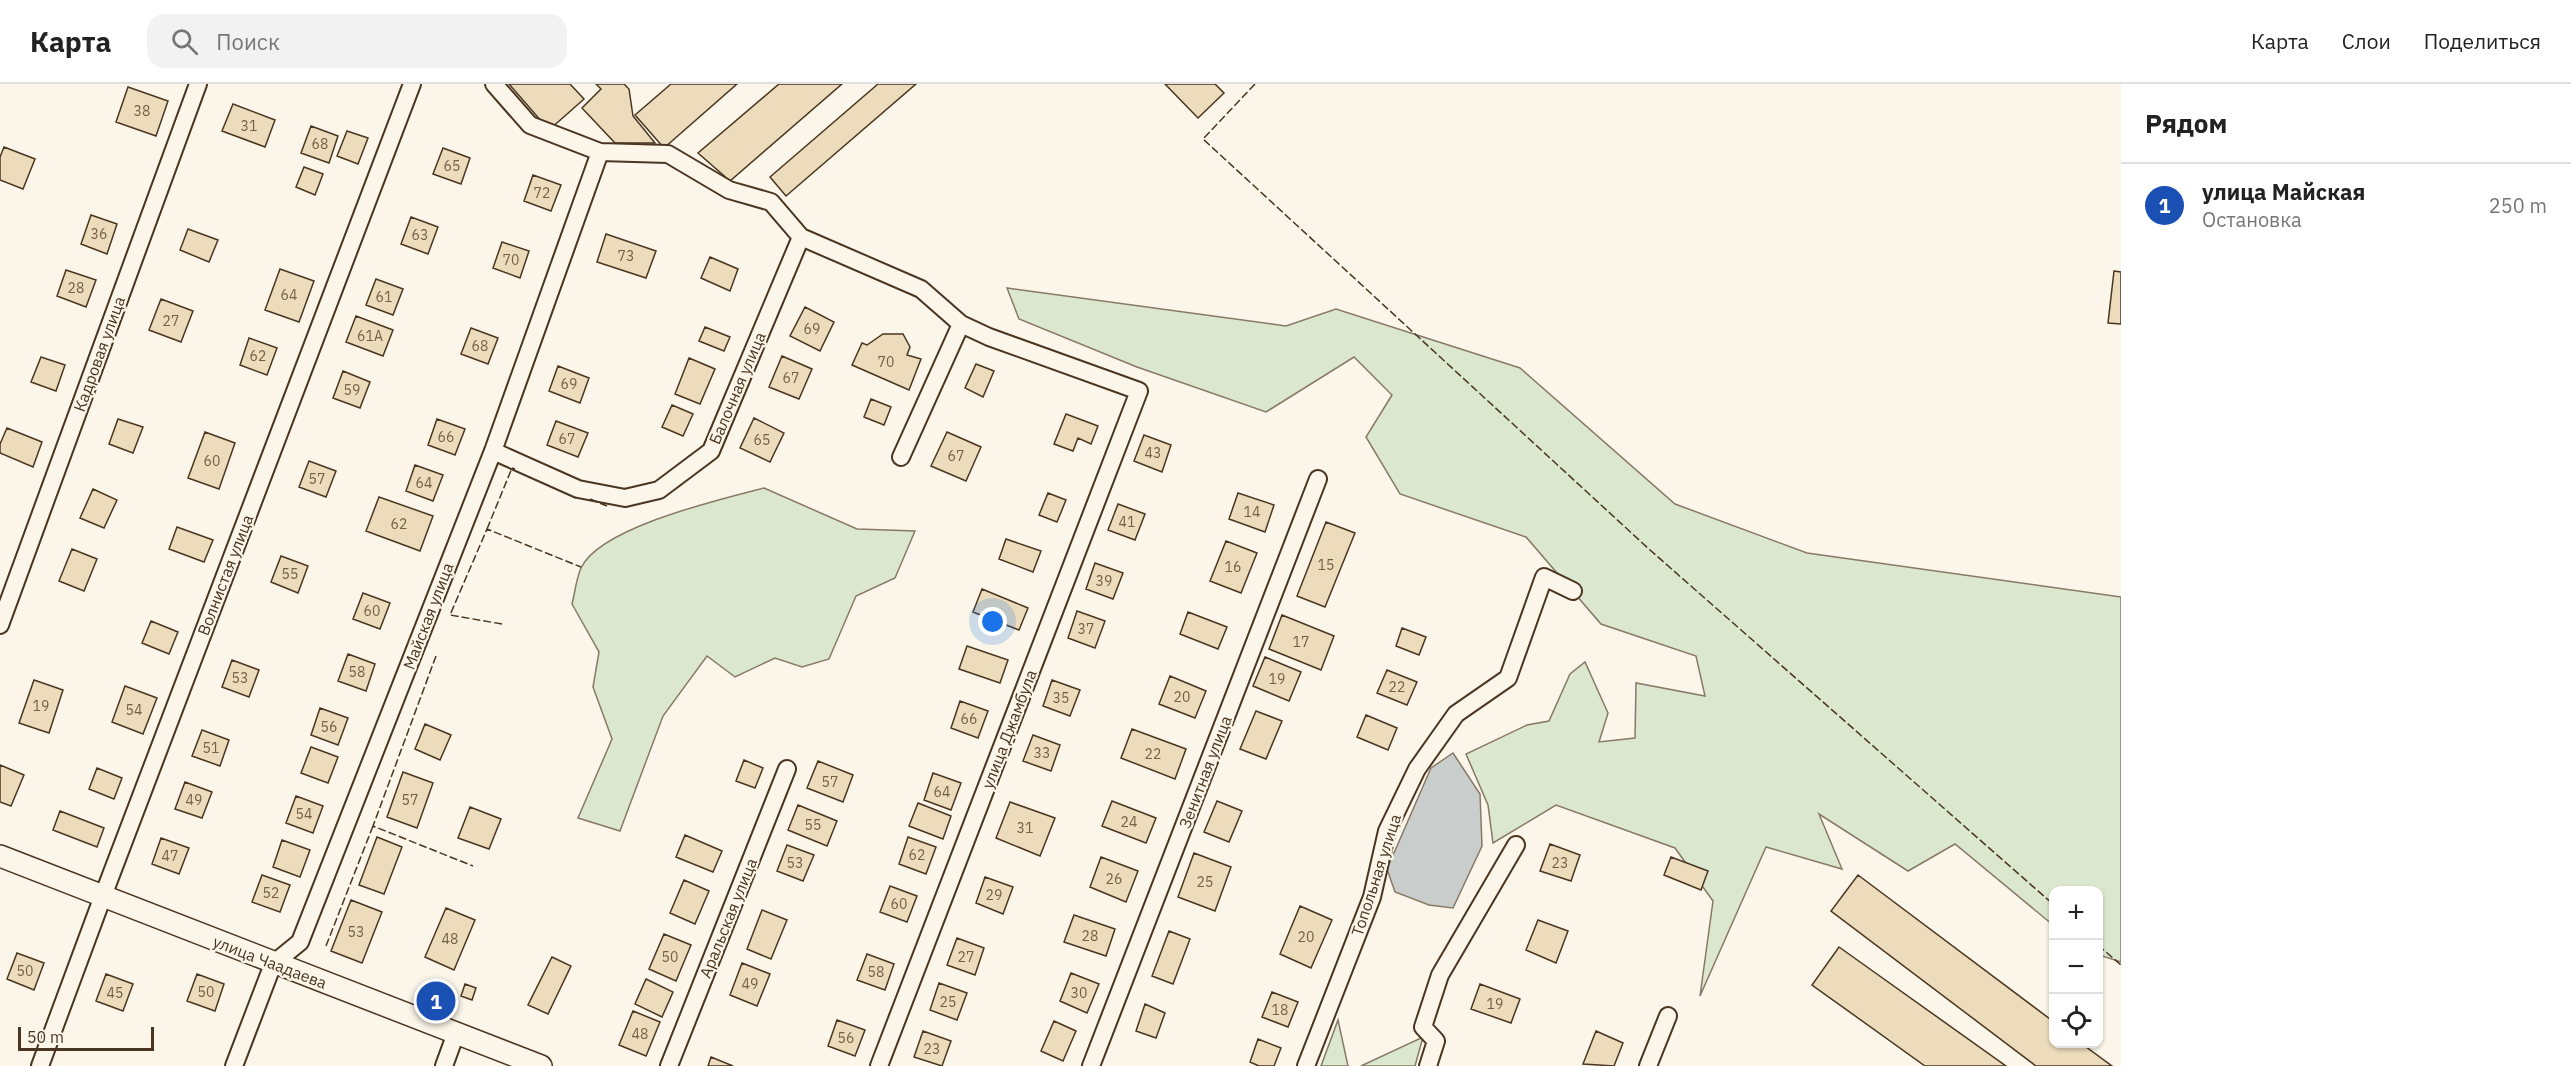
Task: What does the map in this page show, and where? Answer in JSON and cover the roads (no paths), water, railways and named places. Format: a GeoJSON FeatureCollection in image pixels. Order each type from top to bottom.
{"type":"FeatureCollection","features":[{"type":"Feature","properties":{"kind":"street","name":"Кадровая улица"},"geometry":{"type":"LineString","coordinates":[[0,625],[198,84]]}},
{"type":"Feature","properties":{"kind":"street","name":"Волнистая улица"},"geometry":{"type":"LineString","coordinates":[[40,1066],[412,84]]}},
{"type":"Feature","properties":{"kind":"street"},"geometry":{"type":"LineString","coordinates":[[494,84],[530,125],[600,152],[668,154],[729,190],[771,202],[801,237],[921,289],[961,324],[901,458]]}},
{"type":"Feature","properties":{"kind":"street","name":"Майская улица"},"geometry":{"type":"LineString","coordinates":[[234,1066],[273,964],[300,942],[492,451],[600,152]]}},
{"type":"Feature","properties":{"kind":"street","name":"Балочная улица"},"geometry":{"type":"LineString","coordinates":[[492,451],[578,489],[625,498],[659,490],[711,451],[801,237]]}},
{"type":"Feature","properties":{"kind":"street","name":"улица Джамбула"},"geometry":{"type":"LineString","coordinates":[[879,1066],[1139,392],[989,337],[961,324]]}},
{"type":"Feature","properties":{"kind":"street","name":"Зенитная улица"},"geometry":{"type":"LineString","coordinates":[[1091,1066],[1318,479]]}},
{"type":"Feature","properties":{"kind":"street","name":"Топольная улица"},"geometry":{"type":"LineString","coordinates":[[1306,1066],[1372,897],[1387,831],[1417,769],[1456,714],[1508,678],[1544,577],[1573,591]]}},
{"type":"Feature","properties":{"kind":"street","name":"Аральская улица"},"geometry":{"type":"LineString","coordinates":[[669,1066],[788,769]]}},
{"type":"Feature","properties":{"kind":"street"},"geometry":{"type":"LineString","coordinates":[[1428,1066],[1436,1041],[1423,1027],[1440,975],[1515,845]]}},
{"type":"Feature","properties":{"kind":"street","name":"улица Чаадаева"},"geometry":{"type":"LineString","coordinates":[[0,856],[273,964],[541,1066]]}},
{"type":"Feature","properties":{"kind":"street"},"geometry":{"type":"LineString","coordinates":[[1648,1066],[1668,1016]]}},
{"type":"Feature","properties":{"kind":"street"},"geometry":{"type":"LineString","coordinates":[[444,1066],[456,1033]]}},
{"type":"Feature","properties":{"kind":"place","name":"улица Майская"},"geometry":{"type":"Point","coordinates":[436,1001]}}]}
